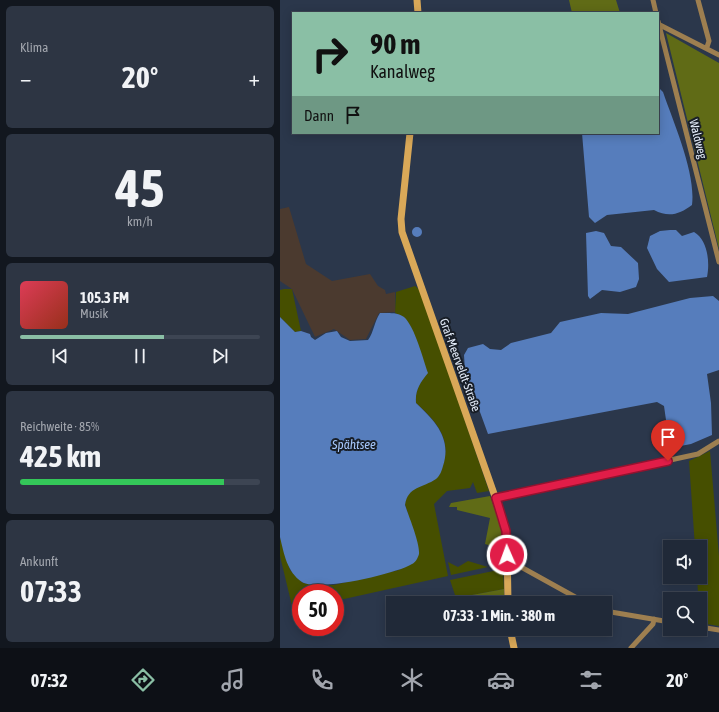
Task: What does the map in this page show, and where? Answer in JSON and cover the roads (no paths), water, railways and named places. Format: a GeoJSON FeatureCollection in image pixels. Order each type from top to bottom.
{"type":"FeatureCollection","features":[{"type":"Feature","properties":{"kind":"main road"},"geometry":{"type":"LineString","coordinates":[[417,0],[418,12]]}},
{"type":"Feature","properties":{"kind":"main road","name":"Graf-Meerveldt-Straße"},"geometry":{"type":"LineString","coordinates":[[410,134],[401,219],[402,232],[496,498],[506,531],[508,596]]}},
{"type":"Feature","properties":{"kind":"main road"},"geometry":{"type":"LineString","coordinates":[[511,636],[514,648]]}},
{"type":"Feature","properties":{"kind":"street"},"geometry":{"type":"LineString","coordinates":[[653,0],[656,12]]}},
{"type":"Feature","properties":{"kind":"street"},"geometry":{"type":"LineString","coordinates":[[698,0],[709,41],[707,47]]}},
{"type":"Feature","properties":{"kind":"street"},"geometry":{"type":"LineString","coordinates":[[659,23],[707,47],[719,55]]}},
{"type":"Feature","properties":{"kind":"street","name":"Waldweg"},"geometry":{"type":"LineString","coordinates":[[659,27],[719,262]]}},
{"type":"Feature","properties":{"kind":"street"},"geometry":{"type":"LineString","coordinates":[[496,498],[698,454],[719,441]]}},
{"type":"Feature","properties":{"kind":"street"},"geometry":{"type":"LineString","coordinates":[[507,562],[512,562],[573,596]]}},
{"type":"Feature","properties":{"kind":"street"},"geometry":{"type":"LineString","coordinates":[[612,612],[663,621]]}},
{"type":"Feature","properties":{"kind":"street"},"geometry":{"type":"LineString","coordinates":[[631,648],[653,624],[654,619]]}},
{"type":"Feature","properties":{"kind":"street"},"geometry":{"type":"LineString","coordinates":[[707,628],[719,630]]}},
{"type":"Feature","properties":{"kind":"water"},"geometry":{"type":"Polygon","coordinates":[[[659,88],[663,92],[683,148],[691,178],[692,205],[679,213],[674,214],[665,214],[654,210],[607,215],[595,223],[589,217],[582,134],[659,134],[659,88]]]}},
{"type":"Feature","properties":{"kind":"water"},"geometry":{"type":"Polygon","coordinates":[[[417,227],[422,232],[417,237],[412,232],[417,227]]]}},
{"type":"Feature","properties":{"kind":"water"},"geometry":{"type":"Polygon","coordinates":[[[676,230],[682,236],[694,232],[699,236],[707,252],[707,277],[669,282],[657,269],[647,248],[650,236],[660,231],[676,230]]]}},
{"type":"Feature","properties":{"kind":"water"},"geometry":{"type":"Polygon","coordinates":[[[596,231],[604,233],[611,246],[621,247],[638,263],[639,279],[636,287],[620,292],[602,290],[590,299],[588,296],[586,233],[596,231]]]}},
{"type":"Feature","properties":{"kind":"water"},"geometry":{"type":"Polygon","coordinates":[[[713,296],[719,301],[719,370],[707,374],[711,403],[712,435],[691,444],[670,448],[664,406],[657,402],[488,434],[465,371],[464,355],[468,348],[483,344],[490,349],[501,350],[511,343],[551,333],[560,322],[601,313],[628,314],[690,298],[713,296]]]}},
{"type":"Feature","properties":{"kind":"water","name":"Spähtsee"},"geometry":{"type":"Polygon","coordinates":[[[380,313],[399,314],[404,317],[412,328],[428,373],[416,394],[416,403],[430,416],[440,431],[445,447],[443,466],[441,473],[437,478],[417,488],[409,494],[405,505],[419,549],[419,556],[414,563],[374,577],[331,584],[307,584],[297,578],[290,568],[280,537],[280,317],[295,332],[301,331],[310,334],[315,340],[326,333],[337,331],[341,337],[350,341],[368,340],[372,334],[376,320],[380,313]]]}}]}
